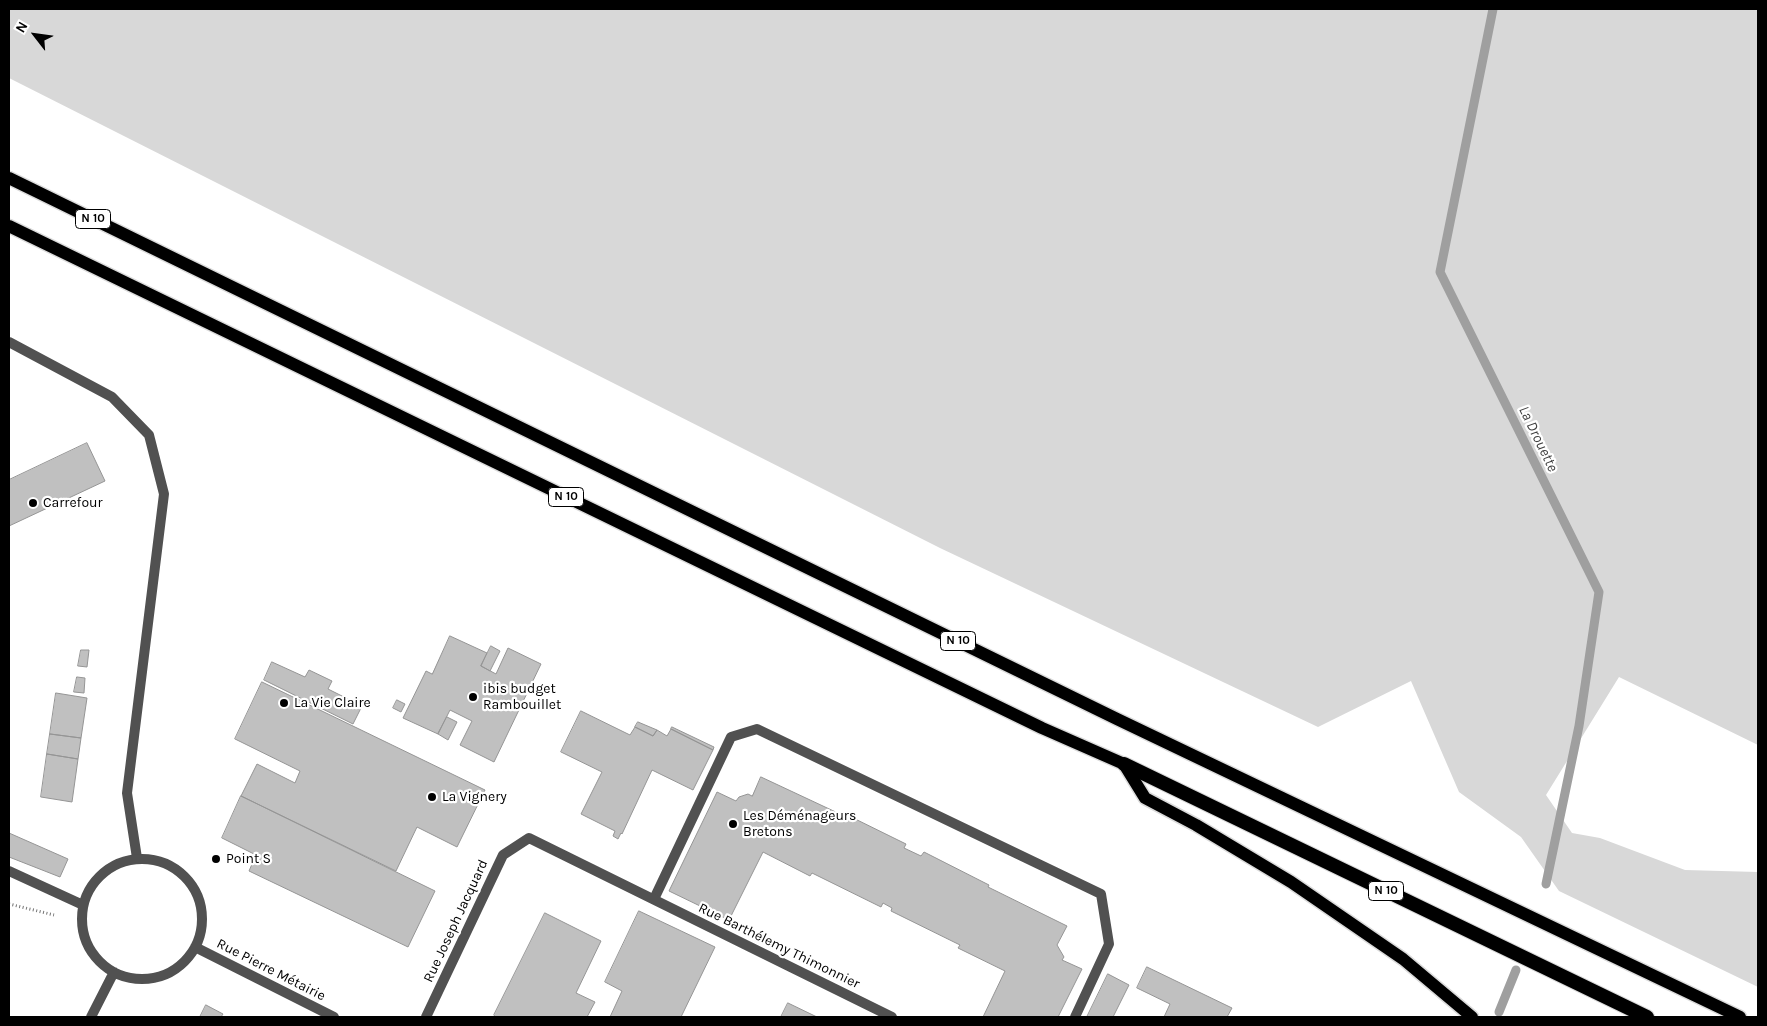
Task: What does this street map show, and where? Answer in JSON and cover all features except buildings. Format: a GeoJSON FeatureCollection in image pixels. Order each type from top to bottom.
{"type":"FeatureCollection","features":[{"type":"Feature","properties":{"kind":"highway","name":"N 10"},"geometry":{"type":"LineString","coordinates":[[1124,764],[1647,1017]]}},
{"type":"Feature","properties":{"kind":"main road","name":"N 10"},"geometry":{"type":"LineString","coordinates":[[9,178],[1117,719],[1740,1017]]}},
{"type":"Feature","properties":{"kind":"main road","name":"N 10"},"geometry":{"type":"LineString","coordinates":[[9,226],[1042,728],[1124,764]]}},
{"type":"Feature","properties":{"kind":"main road"},"geometry":{"type":"LineString","coordinates":[[1124,764],[1145,798],[1196,825],[1291,882],[1403,959],[1472,1017]]}},
{"type":"Feature","properties":{"kind":"street"},"geometry":{"type":"LineString","coordinates":[[9,342],[112,397],[150,435],[164,494],[127,793],[137,858]]}},
{"type":"Feature","properties":{"kind":"street"},"geometry":{"type":"LineString","coordinates":[[654,899],[731,737],[757,729],[1101,894],[1109,944],[1075,1017]]}},
{"type":"Feature","properties":{"kind":"street","name":"Rue Joseph Jacquard"},"geometry":{"type":"LineString","coordinates":[[426,1017],[502,855],[529,838],[654,899]]}},
{"type":"Feature","properties":{"kind":"street"},"geometry":{"type":"LineString","coordinates":[[137,858],[155,860],[173,866],[187,877],[197,892],[202,909],[202,926],[189,958],[177,969],[162,976],[142,980],[114,972],[95,957],[85,940],[82,922],[83,906],[90,888],[102,873],[118,863],[137,858]]}},
{"type":"Feature","properties":{"kind":"street"},"geometry":{"type":"LineString","coordinates":[[9,872],[83,906]]}},
{"type":"Feature","properties":{"kind":"street","name":"Rue Barthélemy Thimonnier"},"geometry":{"type":"LineString","coordinates":[[654,899],[892,1017]]}},
{"type":"Feature","properties":{"kind":"street","name":"Rue Pierre Métairie"},"geometry":{"type":"LineString","coordinates":[[195,947],[334,1017]]}},
{"type":"Feature","properties":{"kind":"street"},"geometry":{"type":"LineString","coordinates":[[91,1017],[114,972]]}},
{"type":"Feature","properties":{"kind":"path"},"geometry":{"type":"LineString","coordinates":[[9,904],[82,922]]}},
{"type":"Feature","properties":{"kind":"shaded area"},"geometry":{"type":"Polygon","coordinates":[[[9,9],[1758,9],[1758,745],[1619,677],[1546,795],[1572,833],[1600,838],[1685,870],[1758,872],[1758,987],[1559,891],[1521,837],[1459,792],[1411,681],[1318,727],[940,548],[9,78],[9,9]]]}},
{"type":"Feature","properties":{"kind":"waterway","name":"La Drouette"},"geometry":{"type":"LineString","coordinates":[[1493,9],[1440,272],[1599,592],[1579,726],[1546,884]]}},
{"type":"Feature","properties":{"kind":"waterway","name":"La Drouette"},"geometry":{"type":"LineString","coordinates":[[1499,1012],[1516,970]]}},
{"type":"Feature","properties":{"kind":"place","name":"Carrefour"},"geometry":{"type":"Point","coordinates":[33,503]}},
{"type":"Feature","properties":{"kind":"place","name":"ibis budget Rambouillet"},"geometry":{"type":"Point","coordinates":[473,697]}},
{"type":"Feature","properties":{"kind":"place","name":"La Vie Claire"},"geometry":{"type":"Point","coordinates":[284,703]}},
{"type":"Feature","properties":{"kind":"place","name":"La Vignery"},"geometry":{"type":"Point","coordinates":[432,797]}},
{"type":"Feature","properties":{"kind":"place","name":"Les Déménageurs Bretons"},"geometry":{"type":"Point","coordinates":[733,824]}},
{"type":"Feature","properties":{"kind":"place","name":"Point S"},"geometry":{"type":"Point","coordinates":[216,859]}}]}
